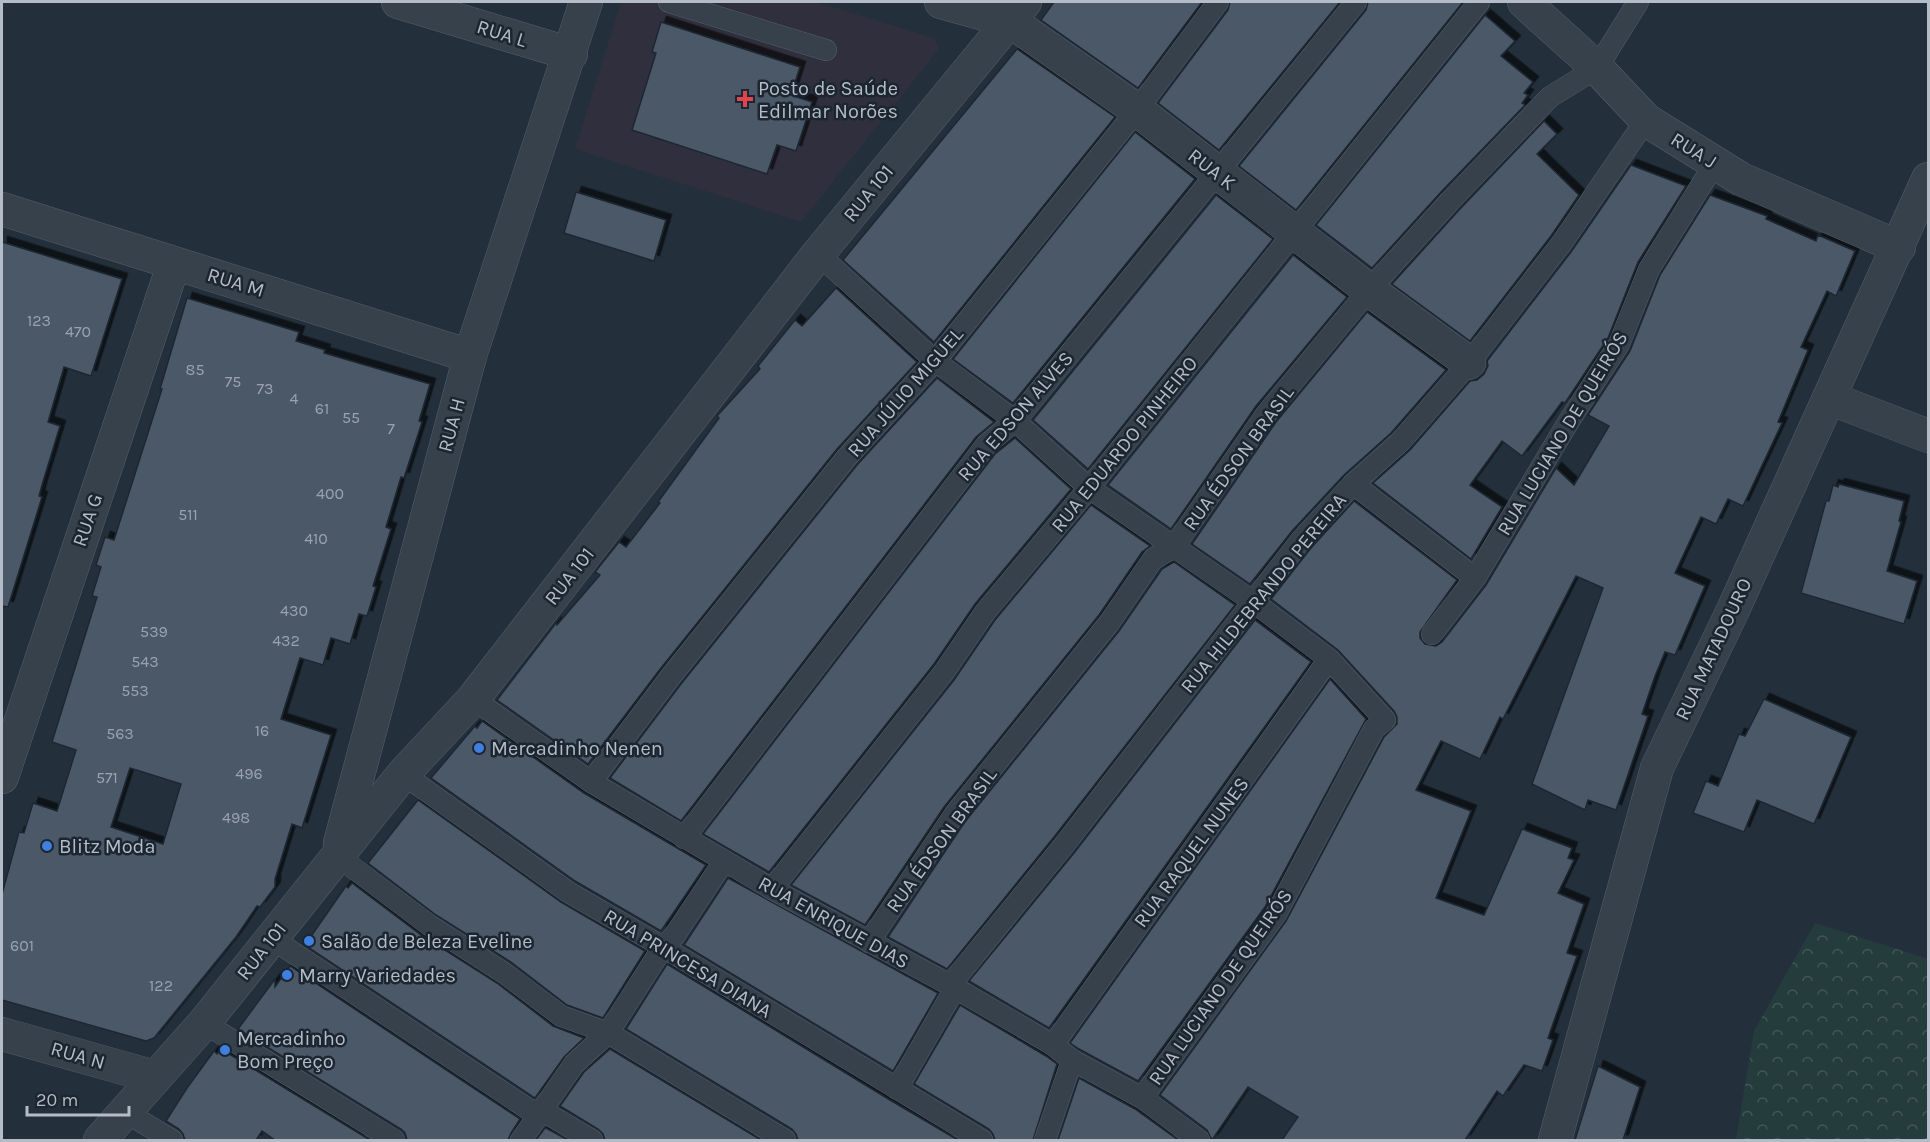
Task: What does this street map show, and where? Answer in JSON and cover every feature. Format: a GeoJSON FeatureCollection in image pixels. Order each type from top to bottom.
{"type":"FeatureCollection","features":[{"type":"Feature","properties":{"kind":"street","name":"RUA L"},"geometry":{"type":"LineString","coordinates":[[398,2],[571,54]]}},
{"type":"Feature","properties":{"kind":"street","name":"RUA H"},"geometry":{"type":"LineString","coordinates":[[336,855],[470,356],[571,54],[586,2]]}},
{"type":"Feature","properties":{"kind":"street","name":"RUA K"},"geometry":{"type":"LineString","coordinates":[[941,2],[1017,11],[1216,173],[1469,363]]}},
{"type":"Feature","properties":{"kind":"street","name":"RUA J"},"geometry":{"type":"LineString","coordinates":[[1524,2],[1597,68],[1646,120],[1741,179],[1899,247]]}},
{"type":"Feature","properties":{"kind":"street","name":"RUA 101"},"geometry":{"type":"LineString","coordinates":[[100,1140],[204,1023],[403,774],[473,699],[818,254],[1017,11]]}},
{"type":"Feature","properties":{"kind":"street","name":"RUA MATADOURO"},"geometry":{"type":"LineString","coordinates":[[1555,1140],[1657,768],[1733,610],[1929,179]]}},
{"type":"Feature","properties":{"kind":"street","name":"RUA M"},"geometry":{"type":"LineString","coordinates":[[2,209],[470,356]]}},
{"type":"Feature","properties":{"kind":"street","name":"RUA G"},"geometry":{"type":"LineString","coordinates":[[2,777],[174,263]]}},
{"type":"Feature","properties":{"kind":"street"},"geometry":{"type":"LineString","coordinates":[[1829,398],[1929,436]]}},
{"type":"Feature","properties":{"kind":"street","name":"RUA N"},"geometry":{"type":"LineString","coordinates":[[2,1034],[155,1077]]}},
{"type":"Feature","properties":{"kind":"lane"},"geometry":{"type":"LineString","coordinates":[[669,2],[826,50]]}},
{"type":"Feature","properties":{"kind":"lane","name":"RUA JÚLIO MIGUEL"},"geometry":{"type":"LineString","coordinates":[[591,782],[671,676],[840,466],[935,361],[1137,110],[1218,2]]}},
{"type":"Feature","properties":{"kind":"lane","name":"RUA EDSON ALVES"},"geometry":{"type":"LineString","coordinates":[[684,838],[986,445],[1015,421],[1356,2]]}},
{"type":"Feature","properties":{"kind":"lane","name":"RUA EDUARDO PINHEIRO"},"geometry":{"type":"LineString","coordinates":[[772,889],[944,672],[985,612],[1089,488],[1479,2]]}},
{"type":"Feature","properties":{"kind":"lane","name":"RUA ÉDSON BRASIL"},"geometry":{"type":"LineString","coordinates":[[869,942],[954,815],[1108,624],[1153,559],[1173,548],[1266,414],[1369,290],[1450,201],[1550,97],[1597,68],[1638,2]]}},
{"type":"Feature","properties":{"kind":"lane","name":"RUA HILDEBRANDO PEREIRA"},"geometry":{"type":"LineString","coordinates":[[897,1089],[952,986],[1301,540],[1353,484],[1400,442],[1469,363],[1561,244],[1646,120]]}},
{"type":"Feature","properties":{"kind":"lane","name":"RUA LUCIANO DE QUEIRÓS"},"geometry":{"type":"LineString","coordinates":[[1432,634],[1475,578],[1569,421],[1619,344],[1649,269],[1714,163]]}},
{"type":"Feature","properties":{"kind":"lane"},"geometry":{"type":"LineString","coordinates":[[818,254],[935,361],[1015,421],[1089,488],[1329,659]]}},
{"type":"Feature","properties":{"kind":"lane"},"geometry":{"type":"LineString","coordinates":[[1353,484],[1475,578]]}},
{"type":"Feature","properties":{"kind":"lane","name":"RUA LUCIANO DE QUEIRÓS"},"geometry":{"type":"LineString","coordinates":[[1142,1098],[1276,914],[1374,729],[1385,720],[1329,659]]}},
{"type":"Feature","properties":{"kind":"lane","name":"RUA RAQUEL NUNES"},"geometry":{"type":"LineString","coordinates":[[1053,1045],[1329,659]]}},
{"type":"Feature","properties":{"kind":"lane","name":"RUA ENRIQUE DIAS"},"geometry":{"type":"LineString","coordinates":[[473,699],[591,782],[772,889],[952,986],[1053,1045],[1072,1060],[1142,1098],[1198,1140]]}},
{"type":"Feature","properties":{"kind":"lane","name":"RUA PRINCESA DIANA"},"geometry":{"type":"LineString","coordinates":[[403,774],[568,892],[982,1140]]}},
{"type":"Feature","properties":{"kind":"lane"},"geometry":{"type":"LineString","coordinates":[[336,855],[429,925],[504,974],[561,1016],[608,1033],[785,1140]]}},
{"type":"Feature","properties":{"kind":"lane"},"geometry":{"type":"LineString","coordinates":[[521,1140],[574,1065],[608,1033],[663,947],[675,935],[724,861]]}},
{"type":"Feature","properties":{"kind":"lane"},"geometry":{"type":"LineString","coordinates":[[271,938],[528,1109],[551,1116],[592,1140]]}},
{"type":"Feature","properties":{"kind":"lane"},"geometry":{"type":"LineString","coordinates":[[204,1023],[394,1140]]}},
{"type":"Feature","properties":{"kind":"lane"},"geometry":{"type":"LineString","coordinates":[[1045,1140],[1072,1060]]}},
{"type":"Feature","properties":{"kind":"lane"},"geometry":{"type":"LineString","coordinates":[[126,1112],[172,1140]]}},
{"type":"Feature","properties":{"kind":"shaded area","name":"Posto de Saúde Edilmar Norões"},"geometry":{"type":"Polygon","coordinates":[[[621,2],[816,2],[934,38],[938,50],[801,222],[575,149],[621,2]]]}},
{"type":"Feature","properties":{"kind":"green space"},"geometry":{"type":"Polygon","coordinates":[[[1815,923],[1928,959],[1928,1140],[1736,1140],[1754,1031],[1815,923]]]}},
{"type":"Feature","properties":{"kind":"building"},"geometry":{"type":"Polygon","coordinates":[[[1054,2],[1202,2],[1138,88],[1041,20],[1054,2]]]}},
{"type":"Feature","properties":{"kind":"building"},"geometry":{"type":"Polygon","coordinates":[[[1230,2],[1340,2],[1219,150],[1158,103],[1228,10],[1230,2]]]}},
{"type":"Feature","properties":{"kind":"building"},"geometry":{"type":"Polygon","coordinates":[[[1368,2],[1463,2],[1296,210],[1239,166],[1366,10],[1368,2]]]}},
{"type":"Feature","properties":{"kind":"building"},"geometry":{"type":"Polygon","coordinates":[[[1485,15],[1515,41],[1501,56],[1533,82],[1524,93],[1528,95],[1522,103],[1525,105],[1372,268],[1316,225],[1485,15]]]}},
{"type":"Feature","properties":{"kind":"building"},"geometry":{"type":"Polygon","coordinates":[[[661,22],[800,67],[791,95],[812,102],[796,151],[777,145],[767,174],[632,130],[656,53],[652,52],[661,22]]]}},
{"type":"Feature","properties":{"kind":"building"},"geometry":{"type":"Polygon","coordinates":[[[1017,49],[1115,117],[934,342],[843,260],[1017,49]]]}},
{"type":"Feature","properties":{"kind":"building"},"geometry":{"type":"Polygon","coordinates":[[[1544,121],[1557,134],[1537,154],[1579,195],[1551,236],[1470,341],[1392,284],[1544,121]]]}},
{"type":"Feature","properties":{"kind":"building"},"geometry":{"type":"Polygon","coordinates":[[[1135,132],[1195,179],[1013,403],[953,359],[1135,132]]]}},
{"type":"Feature","properties":{"kind":"building"},"geometry":{"type":"Polygon","coordinates":[[[1631,165],[1686,186],[1638,262],[1608,338],[1565,403],[1562,402],[1522,456],[1502,441],[1470,485],[1502,507],[1471,559],[1373,483],[1410,450],[1470,381],[1477,380],[1484,374],[1488,366],[1487,361],[1571,252],[1631,165]]]}},
{"type":"Feature","properties":{"kind":"building"},"geometry":{"type":"Polygon","coordinates":[[[576,192],[666,220],[654,261],[564,233],[576,192]]]}},
{"type":"Feature","properties":{"kind":"building"},"geometry":{"type":"Polygon","coordinates":[[[1216,195],[1273,239],[1088,469],[1033,420],[1216,195]]]}},
{"type":"Feature","properties":{"kind":"building"},"geometry":{"type":"Polygon","coordinates":[[[1710,195],[1767,216],[1766,219],[1816,241],[1818,235],[1855,251],[1836,296],[1827,291],[1801,347],[1808,350],[1778,422],[1782,423],[1743,506],[1728,499],[1716,524],[1701,517],[1675,573],[1705,586],[1675,655],[1665,652],[1655,676],[1642,714],[1648,716],[1616,810],[1588,800],[1585,810],[1532,784],[1603,588],[1576,576],[1503,719],[1500,717],[1480,759],[1441,741],[1416,790],[1471,811],[1436,898],[1484,915],[1522,829],[1572,848],[1568,858],[1574,860],[1558,893],[1584,904],[1567,953],[1577,956],[1548,1038],[1553,1040],[1542,1071],[1524,1065],[1503,1096],[1497,1091],[1465,1140],[1282,1140],[1298,1117],[1248,1087],[1212,1140],[1207,1130],[1160,1095],[1286,921],[1384,737],[1397,724],[1394,711],[1338,650],[1271,599],[1311,548],[1354,501],[1457,580],[1420,632],[1420,638],[1425,644],[1436,646],[1442,642],[1486,585],[1556,468],[1574,485],[1609,426],[1588,415],[1630,351],[1660,275],[1710,195]]]}},
{"type":"Feature","properties":{"kind":"building"},"geometry":{"type":"Polygon","coordinates":[[[2,242],[122,279],[91,376],[64,367],[48,422],[60,426],[39,496],[42,497],[8,607],[2,606],[2,242]]]}},
{"type":"Feature","properties":{"kind":"building"},"geometry":{"type":"Polygon","coordinates":[[[1293,255],[1347,297],[1256,406],[1171,529],[1108,485],[1293,255]]]}},
{"type":"Feature","properties":{"kind":"building"},"geometry":{"type":"Polygon","coordinates":[[[836,288],[917,362],[837,449],[661,668],[588,764],[497,700],[556,623],[557,625],[600,575],[595,572],[619,542],[626,547],[660,503],[658,502],[719,418],[717,416],[760,369],[758,366],[795,320],[802,326],[836,288]]]}},
{"type":"Feature","properties":{"kind":"building"},"geometry":{"type":"Polygon","coordinates":[[[187,298],[299,332],[296,341],[325,350],[324,353],[430,384],[419,421],[422,422],[404,478],[401,477],[386,527],[391,529],[373,586],[376,587],[367,616],[359,614],[350,644],[331,638],[323,665],[300,658],[281,719],[331,735],[302,828],[292,824],[275,879],[275,887],[260,907],[257,906],[236,937],[154,1038],[146,1041],[2,1000],[2,894],[19,832],[24,833],[33,803],[57,811],[76,750],[52,742],[97,597],[92,596],[101,567],[96,565],[105,537],[114,540],[162,389],[160,389],[187,298]],[[130,768],[111,827],[163,844],[181,784],[130,768]]]}},
{"type":"Feature","properties":{"kind":"building"},"geometry":{"type":"Polygon","coordinates":[[[1367,312],[1446,370],[1391,433],[1344,475],[1292,531],[1250,584],[1192,544],[1276,422],[1367,312]]]}},
{"type":"Feature","properties":{"kind":"building"},"geometry":{"type":"Polygon","coordinates":[[[937,378],[994,422],[976,437],[681,821],[610,778],[681,684],[857,465],[937,378]]]}},
{"type":"Feature","properties":{"kind":"building"},"geometry":{"type":"Polygon","coordinates":[[[1015,438],[1071,489],[975,604],[934,664],[769,872],[703,834],[995,454],[1015,438]]]}},
{"type":"Feature","properties":{"kind":"building"},"geometry":{"type":"Polygon","coordinates":[[[1839,484],[1904,501],[1899,521],[1901,522],[1887,571],[1917,581],[1904,624],[1801,593],[1826,501],[1829,501],[1833,485],[1838,487],[1839,484]]]}},
{"type":"Feature","properties":{"kind":"building"},"geometry":{"type":"Polygon","coordinates":[[[1091,505],[1150,546],[1142,552],[1099,615],[944,807],[865,925],[791,885],[954,680],[995,620],[1091,505]]]}},
{"type":"Feature","properties":{"kind":"building"},"geometry":{"type":"Polygon","coordinates":[[[1174,562],[1235,605],[1054,837],[947,969],[888,937],[964,823],[1119,631],[1162,569],[1174,562]]]}},
{"type":"Feature","properties":{"kind":"building"},"geometry":{"type":"Polygon","coordinates":[[[1255,620],[1311,662],[1049,1028],[969,981],[1074,853],[1255,620]]]}},
{"type":"Feature","properties":{"kind":"building"},"geometry":{"type":"Polygon","coordinates":[[[1330,679],[1366,719],[1265,907],[1138,1081],[1070,1043],[1330,679]]]}},
{"type":"Feature","properties":{"kind":"building"},"geometry":{"type":"Polygon","coordinates":[[[1764,699],[1851,737],[1814,824],[1757,800],[1744,832],[1693,813],[1706,781],[1718,786],[1739,734],[1745,736],[1764,699]]]}},
{"type":"Feature","properties":{"kind":"building"},"geometry":{"type":"Polygon","coordinates":[[[482,721],[584,793],[706,865],[661,931],[575,881],[431,778],[475,726],[477,728],[482,721]]]}},
{"type":"Feature","properties":{"kind":"building"},"geometry":{"type":"Polygon","coordinates":[[[418,800],[561,902],[645,951],[603,1018],[567,1005],[511,962],[436,915],[368,863],[418,800]]]}},
{"type":"Feature","properties":{"kind":"building"},"geometry":{"type":"Polygon","coordinates":[[[728,878],[938,993],[893,1071],[684,945],[728,878]]]}},
{"type":"Feature","properties":{"kind":"building"},"geometry":{"type":"Polygon","coordinates":[[[352,883],[421,935],[497,983],[553,1026],[584,1038],[564,1057],[535,1098],[305,945],[346,886],[348,888],[352,883]]]}},
{"type":"Feature","properties":{"kind":"building"},"geometry":{"type":"Polygon","coordinates":[[[667,964],[958,1140],[798,1140],[792,1129],[626,1029],[667,964]]]}},
{"type":"Feature","properties":{"kind":"building"},"geometry":{"type":"Polygon","coordinates":[[[290,966],[520,1119],[508,1140],[407,1140],[401,1129],[238,1029],[275,979],[275,987],[290,966]]]}},
{"type":"Feature","properties":{"kind":"building"},"geometry":{"type":"Polygon","coordinates":[[[960,1005],[1057,1064],[1033,1140],[995,1140],[989,1129],[914,1084],[960,1005]]]}},
{"type":"Feature","properties":{"kind":"building"},"geometry":{"type":"Polygon","coordinates":[[[221,1049],[370,1140],[275,1140],[262,1131],[256,1140],[185,1140],[179,1129],[166,1121],[214,1051],[217,1054],[221,1049]]]}},
{"type":"Feature","properties":{"kind":"building"},"geometry":{"type":"Polygon","coordinates":[[[610,1049],[761,1140],[605,1140],[598,1129],[560,1106],[584,1072],[610,1049]]]}},
{"type":"Feature","properties":{"kind":"building"},"geometry":{"type":"Polygon","coordinates":[[[1598,1066],[1640,1087],[1623,1140],[1575,1140],[1598,1066]]]}},
{"type":"Feature","properties":{"kind":"building"},"geometry":{"type":"Polygon","coordinates":[[[1079,1078],[1135,1109],[1178,1140],[1058,1140],[1079,1078]]]}},
{"type":"Feature","properties":{"kind":"building"},"geometry":{"type":"Polygon","coordinates":[[[546,1128],[568,1140],[536,1140],[546,1128]]]}},
{"type":"Feature","properties":{"kind":"place","name":"Posto de Saúde Edilmar Norões"},"geometry":{"type":"Point","coordinates":[745,99]}},
{"type":"Feature","properties":{"kind":"place","name":"Mercadinho Nenen"},"geometry":{"type":"Point","coordinates":[479,748]}},
{"type":"Feature","properties":{"kind":"place","name":"Blitz Moda"},"geometry":{"type":"Point","coordinates":[47,846]}},
{"type":"Feature","properties":{"kind":"place","name":"Salão de Beleza Eveline"},"geometry":{"type":"Point","coordinates":[309,941]}},
{"type":"Feature","properties":{"kind":"place","name":"Marry Variedades"},"geometry":{"type":"Point","coordinates":[287,975]}},
{"type":"Feature","properties":{"kind":"place","name":"Mercadinho Bom Preço"},"geometry":{"type":"Point","coordinates":[225,1050]}}]}
